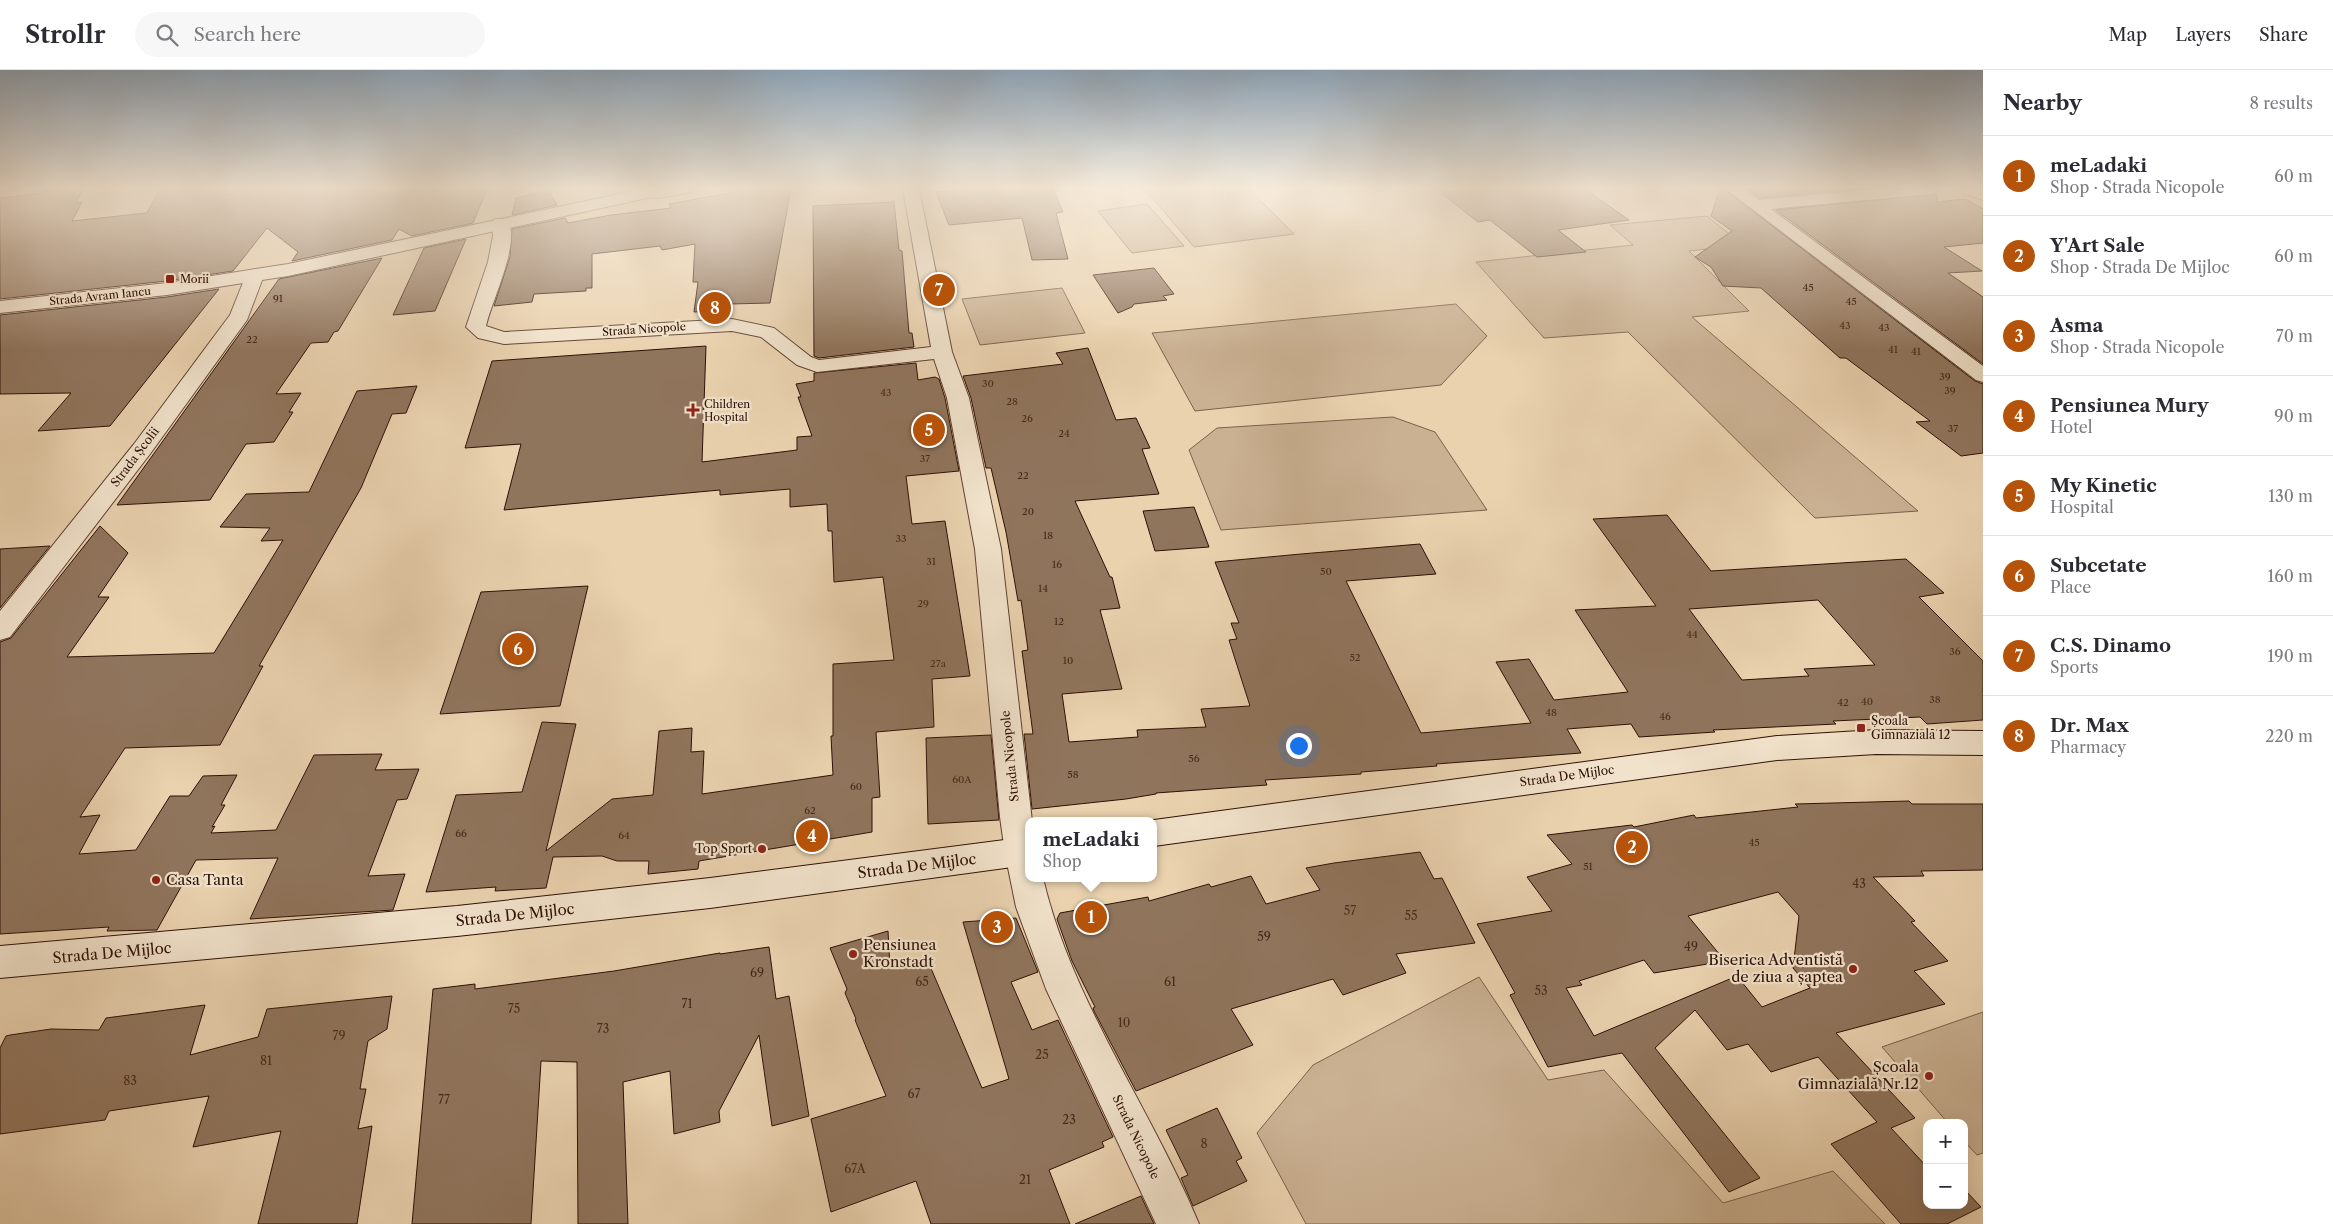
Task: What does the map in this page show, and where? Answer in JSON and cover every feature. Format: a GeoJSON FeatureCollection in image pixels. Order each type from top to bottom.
{"type":"FeatureCollection","features":[{"type":"Feature","properties":{"kind":"street","name":"Strada Avram Iancu"},"geometry":{"type":"LineString","coordinates":[[0,307],[167,289],[255,275],[406,243]]}},
{"type":"Feature","properties":{"kind":"street","name":"Strada Nicopole"},"geometry":{"type":"LineString","coordinates":[[503,243],[478,314],[476,327],[480,332],[491,336],[504,338],[732,325],[767,332],[804,361],[817,366],[942,352]]}},
{"type":"Feature","properties":{"kind":"street","name":"Strada Nicopole"},"geometry":{"type":"LineString","coordinates":[[921,243],[942,352],[958,398],[988,549],[1025,852]]}},
{"type":"Feature","properties":{"kind":"street"},"geometry":{"type":"LineString","coordinates":[[1807,243],[1980,372]]}},
{"type":"Feature","properties":{"kind":"street","name":"Strada Școlii"},"geometry":{"type":"LineString","coordinates":[[0,630],[142,449],[240,316],[255,275]]}},
{"type":"Feature","properties":{"kind":"street","name":"Strada De Mijloc"},"geometry":{"type":"LineString","coordinates":[[1157,832],[1777,748],[1876,742],[1983,743]]}},
{"type":"Feature","properties":{"kind":"street","name":"Strada De Mijloc"},"geometry":{"type":"LineString","coordinates":[[0,962],[457,922],[710,893],[1025,852]]}},
{"type":"Feature","properties":{"kind":"street","name":"Strada Nicopole"},"geometry":{"type":"LineString","coordinates":[[1029,882],[1033,906],[1064,989],[1178,1224]]}},
{"type":"Feature","properties":{"kind":"shaded area"},"geometry":{"type":"Polygon","coordinates":[[[1124,243],[1181,243],[1184,246],[1132,253],[1124,243]]]}},
{"type":"Feature","properties":{"kind":"shaded area"},"geometry":{"type":"Polygon","coordinates":[[[1190,243],[1226,243],[1194,247],[1190,243]]]}},
{"type":"Feature","properties":{"kind":"shaded area"},"geometry":{"type":"Polygon","coordinates":[[[1631,243],[1740,243],[1743,245],[1689,251],[1749,311],[1692,317],[1918,511],[1815,518],[1628,332],[1544,338],[1476,262],[1633,245],[1631,243]]]}},
{"type":"Feature","properties":{"kind":"shaded area"},"geometry":{"type":"Polygon","coordinates":[[[1062,288],[1085,333],[980,345],[962,299],[1062,288]]]}},
{"type":"Feature","properties":{"kind":"shaded area"},"geometry":{"type":"Polygon","coordinates":[[[1456,304],[1487,336],[1441,385],[1195,411],[1152,333],[1456,304]]]}},
{"type":"Feature","properties":{"kind":"shaded area"},"geometry":{"type":"Polygon","coordinates":[[[1393,417],[1435,432],[1487,510],[1221,530],[1189,450],[1217,428],[1393,417]]]}},
{"type":"Feature","properties":{"kind":"shaded area"},"geometry":{"type":"Polygon","coordinates":[[[1479,977],[1548,1080],[1604,1070],[1723,1203],[1833,1171],[1885,1224],[1306,1224],[1257,1133],[1313,1065],[1479,977]]]}},
{"type":"Feature","properties":{"kind":"shaded area"},"geometry":{"type":"Polygon","coordinates":[[[1983,1012],[1983,1153],[1977,1155],[1968,1145],[1968,1119],[1945,1119],[1882,1047],[1983,1012]]]}},
{"type":"Feature","properties":{"kind":"building"},"geometry":{"type":"Polygon","coordinates":[[[0,243],[255,243],[233,271],[167,281],[0,299],[0,243]]]}},
{"type":"Feature","properties":{"kind":"building"},"geometry":{"type":"Polygon","coordinates":[[[286,243],[378,243],[292,261],[298,252],[286,243]]]}},
{"type":"Feature","properties":{"kind":"building"},"geometry":{"type":"Polygon","coordinates":[[[448,243],[464,243],[435,311],[393,315],[424,248],[448,243]]]}},
{"type":"Feature","properties":{"kind":"building"},"geometry":{"type":"Polygon","coordinates":[[[511,243],[781,243],[770,303],[730,304],[730,310],[694,312],[698,282],[693,282],[695,244],[662,250],[660,246],[592,254],[592,288],[586,288],[586,291],[534,294],[532,302],[494,306],[510,257],[511,243]]]}},
{"type":"Feature","properties":{"kind":"building"},"geometry":{"type":"Polygon","coordinates":[[[813,243],[898,243],[899,250],[902,251],[909,333],[912,333],[914,347],[819,358],[814,356],[813,243]]]}},
{"type":"Feature","properties":{"kind":"building"},"geometry":{"type":"Polygon","coordinates":[[[1028,243],[1064,243],[1068,259],[1032,260],[1028,243]]]}},
{"type":"Feature","properties":{"kind":"building"},"geometry":{"type":"Polygon","coordinates":[[[1519,243],[1574,243],[1586,252],[1537,257],[1519,243]]]}},
{"type":"Feature","properties":{"kind":"building"},"geometry":{"type":"Polygon","coordinates":[[[1715,243],[1794,243],[1975,381],[1983,384],[1983,453],[1961,456],[1916,422],[1930,421],[1846,358],[1840,358],[1761,288],[1723,286],[1711,267],[1695,257],[1715,243]]]}},
{"type":"Feature","properties":{"kind":"building"},"geometry":{"type":"Polygon","coordinates":[[[1820,243],[1983,243],[1944,247],[1982,271],[1948,273],[1983,297],[1983,364],[1820,243]]]}},
{"type":"Feature","properties":{"kind":"building"},"geometry":{"type":"Polygon","coordinates":[[[382,258],[338,331],[334,332],[328,342],[311,343],[276,394],[301,393],[289,412],[293,412],[274,442],[246,444],[210,500],[117,505],[279,279],[382,258]]]}},
{"type":"Feature","properties":{"kind":"building"},"geometry":{"type":"Polygon","coordinates":[[[1154,268],[1174,294],[1163,296],[1167,300],[1134,304],[1132,307],[1118,313],[1093,275],[1154,268]]]}},
{"type":"Feature","properties":{"kind":"building"},"geometry":{"type":"Polygon","coordinates":[[[219,289],[110,426],[38,431],[71,393],[0,394],[0,315],[167,297],[219,289]]]}},
{"type":"Feature","properties":{"kind":"building"},"geometry":{"type":"Polygon","coordinates":[[[706,346],[702,462],[797,450],[797,437],[812,436],[798,397],[801,397],[796,384],[814,381],[814,373],[916,363],[918,380],[935,377],[939,379],[945,398],[959,471],[906,476],[912,524],[945,521],[970,676],[932,679],[934,727],[876,732],[880,797],[872,798],[872,832],[699,861],[698,869],[648,874],[649,861],[617,861],[602,856],[553,857],[546,888],[495,891],[496,887],[426,892],[456,795],[522,792],[542,722],[576,724],[546,851],[612,799],[653,795],[659,731],[692,728],[691,752],[704,751],[702,794],[833,775],[831,736],[833,736],[833,664],[894,660],[883,577],[834,582],[832,531],[828,531],[827,504],[790,507],[790,489],[720,495],[720,490],[504,510],[521,444],[465,448],[492,361],[706,346]]]}},
{"type":"Feature","properties":{"kind":"building"},"geometry":{"type":"Polygon","coordinates":[[[1088,348],[1116,420],[1136,418],[1150,448],[1142,449],[1159,494],[1075,501],[1110,577],[1112,577],[1120,608],[1100,610],[1122,689],[1062,694],[1069,742],[1138,737],[1137,730],[1206,727],[1201,709],[1250,706],[1229,640],[1237,639],[1231,623],[1239,623],[1215,562],[1301,554],[1420,544],[1436,574],[1346,581],[1421,733],[1531,723],[1496,662],[1529,659],[1554,700],[1628,692],[1575,610],[1656,606],[1593,519],[1667,515],[1711,571],[1906,559],[1944,593],[1919,597],[1983,661],[1983,720],[1927,724],[1920,717],[1833,721],[1836,724],[1713,730],[1715,732],[1639,737],[1631,724],[1567,729],[1581,753],[1436,764],[1437,766],[1361,772],[1361,774],[1265,780],[1267,785],[1156,793],[1126,799],[1032,809],[1024,734],[1033,734],[1022,651],[1028,650],[1021,600],[1018,601],[1006,532],[991,468],[986,468],[971,398],[963,376],[1063,364],[1056,353],[1088,348]],[[1818,600],[1689,609],[1742,680],[1809,676],[1804,669],[1875,665],[1818,600]]]}},
{"type":"Feature","properties":{"kind":"building"},"geometry":{"type":"Polygon","coordinates":[[[417,386],[406,413],[392,414],[361,488],[259,666],[263,666],[220,745],[125,748],[80,817],[100,815],[79,854],[136,850],[170,796],[189,796],[203,776],[237,775],[221,805],[225,805],[212,827],[215,826],[211,833],[276,830],[314,755],[382,754],[375,770],[419,769],[407,799],[397,800],[368,876],[405,874],[393,910],[250,919],[278,858],[196,860],[157,930],[107,931],[109,927],[0,934],[0,642],[11,638],[100,526],[128,553],[98,597],[109,597],[67,657],[214,653],[283,540],[261,541],[270,528],[220,527],[246,494],[309,492],[357,391],[417,386]]]}},
{"type":"Feature","properties":{"kind":"building"},"geometry":{"type":"Polygon","coordinates":[[[1194,507],[1209,547],[1155,551],[1143,511],[1194,507]]]}},
{"type":"Feature","properties":{"kind":"building"},"geometry":{"type":"Polygon","coordinates":[[[50,546],[0,608],[0,549],[50,546]]]}},
{"type":"Feature","properties":{"kind":"building"},"geometry":{"type":"Polygon","coordinates":[[[588,586],[560,706],[440,714],[481,592],[588,586]]]}},
{"type":"Feature","properties":{"kind":"building"},"geometry":{"type":"Polygon","coordinates":[[[991,735],[999,820],[928,824],[926,738],[991,735]]]}},
{"type":"Feature","properties":{"kind":"building"},"geometry":{"type":"Polygon","coordinates":[[[1909,801],[1912,804],[1983,804],[1983,870],[1921,871],[1924,876],[1873,877],[1915,921],[1911,922],[1948,961],[1914,971],[1945,1004],[1836,1033],[1915,1118],[1891,1128],[1923,1163],[1923,1209],[1968,1209],[1968,1193],[1981,1207],[1947,1224],[1901,1224],[1831,1144],[1877,1122],[1818,1057],[1771,1072],[1748,1044],[1727,1050],[1695,1010],[1655,1048],[1760,1178],[1729,1192],[1622,1053],[1548,1067],[1510,995],[1515,993],[1477,924],[1552,911],[1527,877],[1572,864],[1547,835],[1632,825],[1634,827],[1694,815],[1696,818],[1798,807],[1795,804],[1909,801]],[[1778,892],[1688,916],[1725,961],[1654,973],[1644,960],[1579,981],[1582,985],[1566,988],[1594,1036],[1737,976],[1762,1007],[1810,988],[1793,968],[1799,916],[1778,892]]]}},
{"type":"Feature","properties":{"kind":"building"},"geometry":{"type":"Polygon","coordinates":[[[1420,852],[1434,879],[1442,878],[1475,943],[1396,954],[1406,973],[1343,995],[1333,979],[1231,1009],[1253,1045],[1136,1091],[1094,1011],[1093,1008],[1095,1007],[1072,961],[1057,919],[1060,913],[1148,897],[1149,901],[1209,884],[1211,887],[1251,876],[1266,904],[1320,890],[1306,868],[1420,852]]]}},
{"type":"Feature","properties":{"kind":"building"},"geometry":{"type":"Polygon","coordinates":[[[1016,918],[1038,972],[1011,982],[1032,1030],[1058,1020],[1113,1137],[1102,1142],[1104,1147],[1049,1170],[1070,1224],[931,1224],[916,1181],[831,1212],[811,1119],[886,1096],[855,1020],[845,993],[847,989],[830,948],[888,931],[890,968],[930,966],[982,1088],[1009,1079],[963,922],[1016,918]]]}},
{"type":"Feature","properties":{"kind":"building"},"geometry":{"type":"Polygon","coordinates":[[[769,947],[776,999],[789,996],[809,1116],[772,1126],[759,1035],[719,1111],[720,1122],[674,1134],[670,1071],[623,1082],[628,1224],[578,1224],[577,1062],[541,1061],[531,1224],[412,1224],[433,989],[475,984],[475,989],[614,971],[720,953],[769,947]]]}},
{"type":"Feature","properties":{"kind":"building"},"geometry":{"type":"Polygon","coordinates":[[[392,996],[387,1029],[368,1041],[360,1089],[366,1089],[358,1129],[372,1126],[357,1224],[258,1224],[281,1131],[193,1147],[209,1096],[109,1111],[105,1120],[0,1134],[0,1048],[6,1036],[51,1029],[99,1030],[106,1018],[205,1005],[190,1055],[258,1037],[267,1009],[392,996]]]}},
{"type":"Feature","properties":{"kind":"building"},"geometry":{"type":"Polygon","coordinates":[[[1217,1108],[1242,1158],[1236,1161],[1247,1181],[1193,1206],[1181,1178],[1188,1175],[1166,1130],[1217,1108]]]}},
{"type":"Feature","properties":{"kind":"building"},"geometry":{"type":"Polygon","coordinates":[[[1141,1196],[1154,1224],[1075,1224],[1141,1196]]]}},
{"type":"Feature","properties":{"kind":"place","name":"Morii"},"geometry":{"type":"Point","coordinates":[170,279]}},
{"type":"Feature","properties":{"kind":"place","name":"C.S. Dinamo"},"geometry":{"type":"Point","coordinates":[939,290]}},
{"type":"Feature","properties":{"kind":"place","name":"Dr. Max"},"geometry":{"type":"Point","coordinates":[715,308]}},
{"type":"Feature","properties":{"kind":"place","name":"Children Hospital"},"geometry":{"type":"Point","coordinates":[693,410]}},
{"type":"Feature","properties":{"kind":"place","name":"My Kinetic"},"geometry":{"type":"Point","coordinates":[929,430]}},
{"type":"Feature","properties":{"kind":"place","name":"Subcetate"},"geometry":{"type":"Point","coordinates":[518,649]}},
{"type":"Feature","properties":{"kind":"place","name":"Școala Gimnazială 12"},"geometry":{"type":"Point","coordinates":[1861,728]}},
{"type":"Feature","properties":{"kind":"place","name":"Pensiunea Mury"},"geometry":{"type":"Point","coordinates":[812,836]}},
{"type":"Feature","properties":{"kind":"place","name":"Y'Art Sale"},"geometry":{"type":"Point","coordinates":[1632,847]}},
{"type":"Feature","properties":{"kind":"place","name":"Top Sport"},"geometry":{"type":"Point","coordinates":[762,849]}},
{"type":"Feature","properties":{"kind":"place","name":"Casa Tanta"},"geometry":{"type":"Point","coordinates":[156,880]}},
{"type":"Feature","properties":{"kind":"place","name":"meLadaki"},"geometry":{"type":"Point","coordinates":[1091,917]}},
{"type":"Feature","properties":{"kind":"place","name":"Asma"},"geometry":{"type":"Point","coordinates":[997,927]}},
{"type":"Feature","properties":{"kind":"place","name":"Pensiunea Kronstadt"},"geometry":{"type":"Point","coordinates":[853,954]}},
{"type":"Feature","properties":{"kind":"place","name":"Biserica Adventistă de ziua a șaptea"},"geometry":{"type":"Point","coordinates":[1853,969]}},
{"type":"Feature","properties":{"kind":"place","name":"Școala Gimnazială Nr.12"},"geometry":{"type":"Point","coordinates":[1929,1076]}}]}
